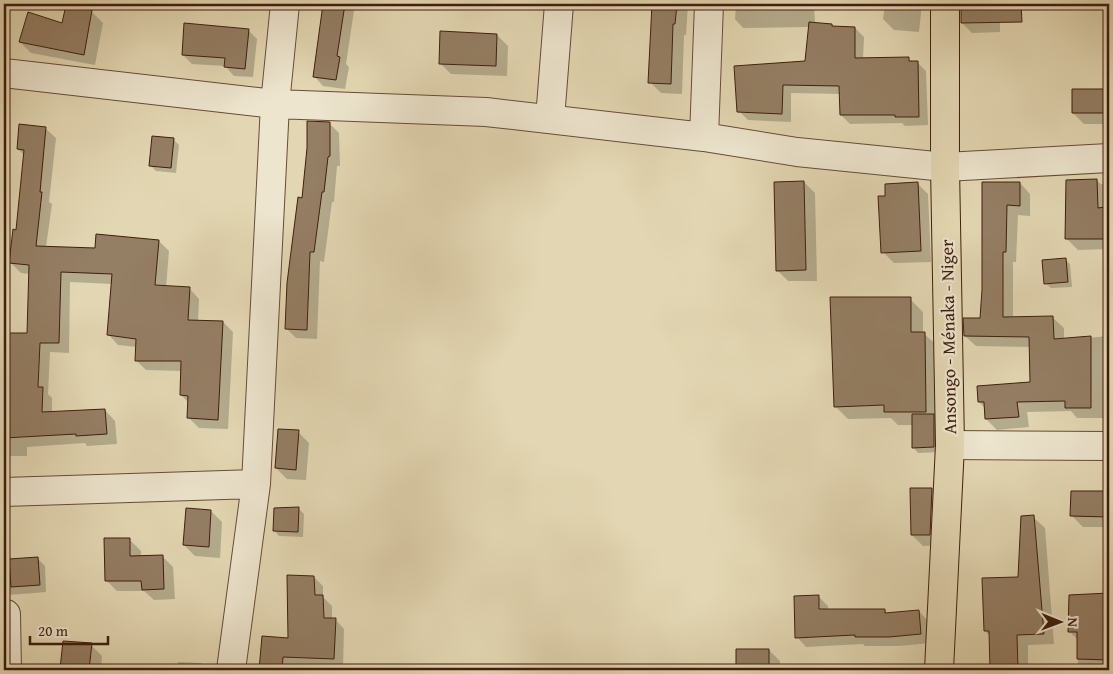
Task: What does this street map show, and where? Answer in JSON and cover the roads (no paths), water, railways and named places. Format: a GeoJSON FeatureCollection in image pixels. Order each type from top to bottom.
{"type":"FeatureCollection","features":[{"type":"Feature","properties":{"kind":"main road","name":"Ansongo - Ménaka - Niger"},"geometry":{"type":"LineString","coordinates":[[939,670],[950,445],[945,167],[945,4]]}},
{"type":"Feature","properties":{"kind":"street"},"geometry":{"type":"LineString","coordinates":[[231,670],[256,484],[275,104],[285,4]]}},
{"type":"Feature","properties":{"kind":"street"},"geometry":{"type":"LineString","coordinates":[[550,119],[558,4]]}},
{"type":"Feature","properties":{"kind":"street"},"geometry":{"type":"LineString","coordinates":[[704,137],[709,4]]}},
{"type":"Feature","properties":{"kind":"street"},"geometry":{"type":"LineString","coordinates":[[4,74],[275,104],[486,112],[704,137],[797,152],[945,167],[1109,158]]}},
{"type":"Feature","properties":{"kind":"street"},"geometry":{"type":"LineString","coordinates":[[950,445],[1109,446]]}},
{"type":"Feature","properties":{"kind":"street"},"geometry":{"type":"LineString","coordinates":[[4,492],[256,484]]}},
{"type":"Feature","properties":{"kind":"street"},"geometry":{"type":"LineString","coordinates":[[6,614],[7,670]]}}]}
